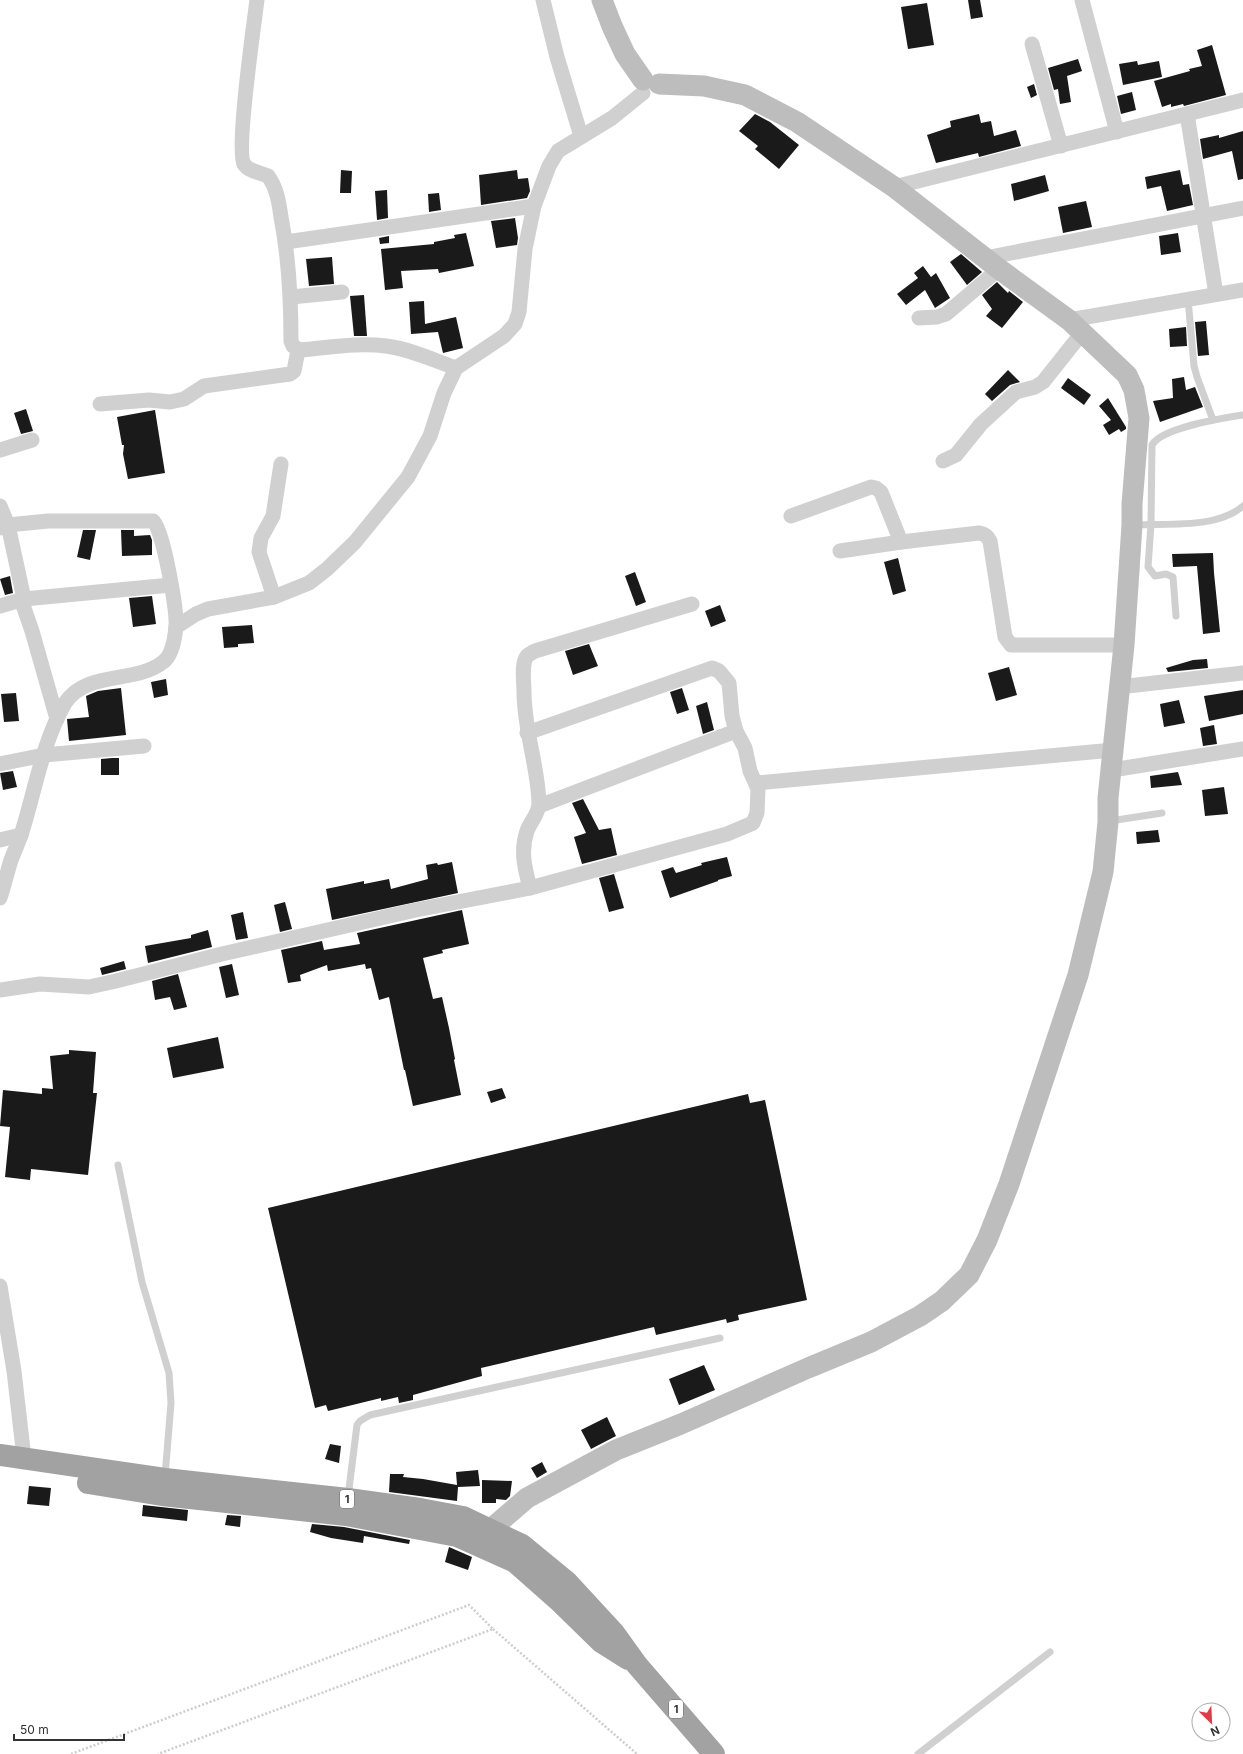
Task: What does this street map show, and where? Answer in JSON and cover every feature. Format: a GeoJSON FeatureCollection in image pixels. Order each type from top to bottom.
{"type":"FeatureCollection","features":[{"type":"Feature","properties":{"kind":"highway","name":"1"},"geometry":{"type":"LineString","coordinates":[[0,1455],[164,1479],[348,1499],[420,1509],[463,1517],[490,1529],[518,1553],[567,1582],[614,1633],[637,1665],[714,1754]]}},
{"type":"Feature","properties":{"kind":"highway","name":"1"},"geometry":{"type":"LineString","coordinates":[[0,1469],[162,1495],[346,1515],[457,1536],[518,1553]]}},
{"type":"Feature","properties":{"kind":"main road"},"geometry":{"type":"LineString","coordinates":[[490,1529],[526,1498],[616,1450],[681,1424],[871,1342],[920,1316],[942,1301],[969,1274],[987,1240],[1009,1184],[1078,975],[1103,872],[1108,822],[1108,798],[1113,760],[1119,687],[1142,525],[1132,504],[1139,418],[1134,390],[1127,375],[1075,326],[992,264],[894,187],[797,122],[745,94],[704,86],[648,85],[625,54],[602,0]]}},
{"type":"Feature","properties":{"kind":"street"},"geometry":{"type":"LineString","coordinates":[[257,0],[244,117],[243,161],[247,167],[268,176],[277,195],[286,242],[291,297],[293,346],[298,350],[361,345],[385,346],[407,351],[456,368]]}},
{"type":"Feature","properties":{"kind":"street"},"geometry":{"type":"LineString","coordinates":[[543,0],[557,57],[581,136]]}},
{"type":"Feature","properties":{"kind":"street"},"geometry":{"type":"LineString","coordinates":[[1082,0],[1117,132]]}},
{"type":"Feature","properties":{"kind":"street"},"geometry":{"type":"LineString","coordinates":[[1032,44],[1061,146]]}},
{"type":"Feature","properties":{"kind":"street"},"geometry":{"type":"LineString","coordinates":[[176,627],[208,608],[274,597],[309,583],[327,570],[355,542],[408,477],[430,436],[444,393],[456,368],[504,336],[515,324],[519,312],[525,249],[534,206],[552,158],[558,151],[612,118],[648,85]]}},
{"type":"Feature","properties":{"kind":"street"},"geometry":{"type":"LineString","coordinates":[[894,187],[1243,100]]}},
{"type":"Feature","properties":{"kind":"street"},"geometry":{"type":"LineString","coordinates":[[1187,114],[1216,294]]}},
{"type":"Feature","properties":{"kind":"street"},"geometry":{"type":"LineString","coordinates":[[286,242],[534,206]]}},
{"type":"Feature","properties":{"kind":"street"},"geometry":{"type":"LineString","coordinates":[[919,318],[937,317],[946,314],[992,264],[1243,208]]}},
{"type":"Feature","properties":{"kind":"street"},"geometry":{"type":"LineString","coordinates":[[943,461],[956,455],[981,424],[1016,392],[1043,382],[1075,326],[1188,299],[1243,290]]}},
{"type":"Feature","properties":{"kind":"street"},"geometry":{"type":"LineString","coordinates":[[291,297],[342,292]]}},
{"type":"Feature","properties":{"kind":"street"},"geometry":{"type":"LineString","coordinates":[[100,404],[149,400],[170,402],[184,399],[204,386],[290,374],[294,371],[298,350]]}},
{"type":"Feature","properties":{"kind":"street"},"geometry":{"type":"LineString","coordinates":[[0,450],[32,440]]}},
{"type":"Feature","properties":{"kind":"street"},"geometry":{"type":"LineString","coordinates":[[274,597],[259,552],[261,538],[273,516],[281,464]]}},
{"type":"Feature","properties":{"kind":"street"},"geometry":{"type":"LineString","coordinates":[[790,516],[871,487],[876,488],[881,492],[901,542]]}},
{"type":"Feature","properties":{"kind":"street"},"geometry":{"type":"LineString","coordinates":[[0,506],[24,599],[24,608],[57,719]]}},
{"type":"Feature","properties":{"kind":"street"},"geometry":{"type":"LineString","coordinates":[[0,898],[21,835],[44,755],[57,719],[66,702],[83,687],[103,680],[151,669],[162,664],[170,655],[176,627],[176,613],[159,530],[152,521],[48,520],[4,526]]}},
{"type":"Feature","properties":{"kind":"street"},"geometry":{"type":"LineString","coordinates":[[840,551],[901,542],[979,534],[988,537],[1005,637],[1011,645],[1124,645]]}},
{"type":"Feature","properties":{"kind":"street"},"geometry":{"type":"LineString","coordinates":[[0,606],[24,599],[171,585]]}},
{"type":"Feature","properties":{"kind":"street"},"geometry":{"type":"LineString","coordinates":[[530,888],[523,856],[523,844],[527,830],[539,806],[537,779],[527,733],[524,706],[524,662],[527,655],[547,647],[692,604]]}},
{"type":"Feature","properties":{"kind":"street"},"geometry":{"type":"LineString","coordinates":[[0,990],[40,984],[89,987],[222,954],[416,910],[530,888],[727,834],[745,828],[753,823],[756,818],[758,789],[750,771],[745,748],[736,731],[732,716],[729,683],[719,671],[712,668],[527,733]]}},
{"type":"Feature","properties":{"kind":"street"},"geometry":{"type":"LineString","coordinates":[[1119,687],[1243,673]]}},
{"type":"Feature","properties":{"kind":"street"},"geometry":{"type":"LineString","coordinates":[[539,806],[736,731]]}},
{"type":"Feature","properties":{"kind":"street"},"geometry":{"type":"LineString","coordinates":[[0,764],[44,755],[144,746]]}},
{"type":"Feature","properties":{"kind":"street"},"geometry":{"type":"LineString","coordinates":[[756,783],[1113,760],[1243,749]]}},
{"type":"Feature","properties":{"kind":"street"},"geometry":{"type":"LineString","coordinates":[[0,840],[21,835]]}},
{"type":"Feature","properties":{"kind":"street"},"geometry":{"type":"LineString","coordinates":[[0,1286],[14,1371],[24,1458]]}},
{"type":"Feature","properties":{"kind":"lane"},"geometry":{"type":"LineString","coordinates":[[1188,299],[1194,366],[1213,420]]}},
{"type":"Feature","properties":{"kind":"lane"},"geometry":{"type":"LineString","coordinates":[[1176,616],[1173,577],[1166,574],[1155,576],[1148,567],[1142,525],[1150,451],[1154,440],[1173,431],[1213,420],[1243,415]]}},
{"type":"Feature","properties":{"kind":"lane"},"geometry":{"type":"LineString","coordinates":[[1142,525],[1200,522],[1224,518],[1235,513],[1243,506]]}},
{"type":"Feature","properties":{"kind":"lane"},"geometry":{"type":"LineString","coordinates":[[1108,822],[1162,813]]}},
{"type":"Feature","properties":{"kind":"lane"},"geometry":{"type":"LineString","coordinates":[[118,1165],[142,1282],[169,1373],[171,1403],[164,1479]]}},
{"type":"Feature","properties":{"kind":"lane"},"geometry":{"type":"LineString","coordinates":[[348,1499],[357,1425],[360,1421],[370,1415],[720,1338]]}},
{"type":"Feature","properties":{"kind":"lane"},"geometry":{"type":"LineString","coordinates":[[918,1754],[1050,1652]]}},
{"type":"Feature","properties":{"kind":"path"},"geometry":{"type":"LineString","coordinates":[[71,1754],[469,1605],[493,1629],[637,1754]]}},
{"type":"Feature","properties":{"kind":"path"},"geometry":{"type":"LineString","coordinates":[[158,1754],[493,1629]]}},
{"type":"Feature","properties":{"kind":"building"},"geometry":{"type":"Polygon","coordinates":[[[968,0],[980,0],[983,17],[971,19],[968,0]]]}},
{"type":"Feature","properties":{"kind":"building"},"geometry":{"type":"Polygon","coordinates":[[[927,3],[934,45],[908,49],[901,7],[927,3]]]}},
{"type":"Feature","properties":{"kind":"building"},"geometry":{"type":"Polygon","coordinates":[[[1212,45],[1226,95],[1184,106],[1183,104],[1171,107],[1171,104],[1162,107],[1154,81],[1202,66],[1197,50],[1212,45]]]}},
{"type":"Feature","properties":{"kind":"building"},"geometry":{"type":"Polygon","coordinates":[[[1078,59],[1082,71],[1067,76],[1071,102],[1060,104],[1058,89],[1054,90],[1048,68],[1078,59]]]}},
{"type":"Feature","properties":{"kind":"building"},"geometry":{"type":"Polygon","coordinates":[[[1137,61],[1138,65],[1159,61],[1162,77],[1123,85],[1119,64],[1137,61]]]}},
{"type":"Feature","properties":{"kind":"building"},"geometry":{"type":"Polygon","coordinates":[[[1034,84],[1037,95],[1031,98],[1027,87],[1034,84]]]}},
{"type":"Feature","properties":{"kind":"building"},"geometry":{"type":"Polygon","coordinates":[[[1132,92],[1136,110],[1121,114],[1117,96],[1132,92]]]}},
{"type":"Feature","properties":{"kind":"building"},"geometry":{"type":"Polygon","coordinates":[[[755,114],[770,122],[799,145],[779,169],[755,149],[758,146],[739,131],[755,114]]]}},
{"type":"Feature","properties":{"kind":"building"},"geometry":{"type":"Polygon","coordinates":[[[979,114],[981,123],[991,121],[994,136],[1016,130],[1021,146],[979,157],[978,153],[936,163],[927,135],[951,127],[950,121],[979,114]]]}},
{"type":"Feature","properties":{"kind":"building"},"geometry":{"type":"Polygon","coordinates":[[[1243,131],[1243,179],[1238,180],[1232,151],[1203,159],[1200,139],[1219,135],[1219,138],[1243,131]]]}},
{"type":"Feature","properties":{"kind":"building"},"geometry":{"type":"Polygon","coordinates":[[[341,170],[352,171],[351,193],[340,193],[341,170]]]}},
{"type":"Feature","properties":{"kind":"building"},"geometry":{"type":"Polygon","coordinates":[[[517,170],[518,179],[528,178],[530,191],[527,198],[481,205],[479,175],[517,170]]]}},
{"type":"Feature","properties":{"kind":"building"},"geometry":{"type":"Polygon","coordinates":[[[1180,170],[1183,185],[1189,184],[1193,205],[1167,211],[1161,186],[1147,189],[1145,177],[1180,170]]]}},
{"type":"Feature","properties":{"kind":"building"},"geometry":{"type":"Polygon","coordinates":[[[1045,175],[1049,191],[1014,201],[1011,184],[1045,175]]]}},
{"type":"Feature","properties":{"kind":"building"},"geometry":{"type":"Polygon","coordinates":[[[387,190],[388,218],[377,220],[375,191],[387,190]]]}},
{"type":"Feature","properties":{"kind":"building"},"geometry":{"type":"Polygon","coordinates":[[[439,193],[441,210],[429,212],[428,194],[439,193]]]}},
{"type":"Feature","properties":{"kind":"building"},"geometry":{"type":"Polygon","coordinates":[[[1086,201],[1092,227],[1063,233],[1058,207],[1086,201]]]}},
{"type":"Feature","properties":{"kind":"building"},"geometry":{"type":"Polygon","coordinates":[[[515,218],[518,238],[517,245],[496,248],[491,221],[515,218]]]}},
{"type":"Feature","properties":{"kind":"building"},"geometry":{"type":"Polygon","coordinates":[[[466,233],[474,266],[439,273],[438,269],[401,271],[403,288],[385,290],[381,249],[434,244],[434,242],[455,238],[454,235],[466,233]]]}},
{"type":"Feature","properties":{"kind":"building"},"geometry":{"type":"Polygon","coordinates":[[[1178,233],[1181,252],[1161,255],[1159,236],[1178,233]]]}},
{"type":"Feature","properties":{"kind":"building"},"geometry":{"type":"Polygon","coordinates":[[[389,236],[389,243],[380,244],[379,238],[389,236]]]}},
{"type":"Feature","properties":{"kind":"building"},"geometry":{"type":"Polygon","coordinates":[[[961,254],[982,272],[967,285],[950,262],[961,254]]]}},
{"type":"Feature","properties":{"kind":"building"},"geometry":{"type":"Polygon","coordinates":[[[332,257],[334,284],[309,286],[306,259],[332,257]]]}},
{"type":"Feature","properties":{"kind":"building"},"geometry":{"type":"Polygon","coordinates":[[[923,266],[931,277],[936,273],[950,298],[935,308],[925,290],[906,305],[897,294],[918,278],[914,273],[923,266]]]}},
{"type":"Feature","properties":{"kind":"building"},"geometry":{"type":"Polygon","coordinates":[[[997,282],[1008,293],[1009,291],[1023,302],[1002,328],[986,316],[992,309],[982,295],[997,282]]]}},
{"type":"Feature","properties":{"kind":"building"},"geometry":{"type":"Polygon","coordinates":[[[364,295],[367,336],[354,336],[350,296],[364,295]]]}},
{"type":"Feature","properties":{"kind":"building"},"geometry":{"type":"Polygon","coordinates":[[[424,301],[425,324],[456,317],[463,348],[443,353],[438,332],[411,334],[409,302],[424,301]]]}},
{"type":"Feature","properties":{"kind":"building"},"geometry":{"type":"Polygon","coordinates":[[[1206,321],[1209,355],[1198,356],[1195,322],[1206,321]]]}},
{"type":"Feature","properties":{"kind":"building"},"geometry":{"type":"Polygon","coordinates":[[[1186,327],[1187,346],[1170,347],[1169,329],[1186,327]]]}},
{"type":"Feature","properties":{"kind":"building"},"geometry":{"type":"Polygon","coordinates":[[[1008,370],[1020,382],[1010,385],[992,401],[985,394],[1008,370]]]}},
{"type":"Feature","properties":{"kind":"building"},"geometry":{"type":"Polygon","coordinates":[[[1184,377],[1186,390],[1195,387],[1203,407],[1160,422],[1153,401],[1173,398],[1172,379],[1184,377]]]}},
{"type":"Feature","properties":{"kind":"building"},"geometry":{"type":"Polygon","coordinates":[[[1068,378],[1091,395],[1084,405],[1061,388],[1068,378]]]}},
{"type":"Feature","properties":{"kind":"building"},"geometry":{"type":"Polygon","coordinates":[[[1108,398],[1126,427],[1126,429],[1121,432],[1119,429],[1109,435],[1103,425],[1111,420],[1099,406],[1108,398]]]}},
{"type":"Feature","properties":{"kind":"building"},"geometry":{"type":"Polygon","coordinates":[[[26,409],[33,431],[21,434],[14,413],[26,409]]]}},
{"type":"Feature","properties":{"kind":"building"},"geometry":{"type":"Polygon","coordinates":[[[155,410],[165,473],[128,479],[123,454],[124,445],[122,445],[117,417],[155,410]]]}},
{"type":"Feature","properties":{"kind":"building"},"geometry":{"type":"Polygon","coordinates":[[[83,530],[96,530],[90,560],[77,557],[83,530]]]}},
{"type":"Feature","properties":{"kind":"building"},"geometry":{"type":"Polygon","coordinates":[[[121,530],[134,530],[134,536],[150,535],[152,540],[152,555],[122,556],[121,530]]]}},
{"type":"Feature","properties":{"kind":"building"},"geometry":{"type":"Polygon","coordinates":[[[1213,553],[1220,632],[1203,634],[1197,566],[1173,567],[1172,554],[1213,553]]]}},
{"type":"Feature","properties":{"kind":"building"},"geometry":{"type":"Polygon","coordinates":[[[898,558],[906,591],[893,595],[884,562],[898,558]]]}},
{"type":"Feature","properties":{"kind":"building"},"geometry":{"type":"Polygon","coordinates":[[[635,572],[646,602],[636,606],[625,576],[635,572]]]}},
{"type":"Feature","properties":{"kind":"building"},"geometry":{"type":"Polygon","coordinates":[[[10,576],[13,593],[5,595],[0,579],[10,576]]]}},
{"type":"Feature","properties":{"kind":"building"},"geometry":{"type":"Polygon","coordinates":[[[152,596],[156,624],[133,627],[129,598],[152,596]]]}},
{"type":"Feature","properties":{"kind":"building"},"geometry":{"type":"Polygon","coordinates":[[[720,605],[726,621],[711,627],[705,611],[720,605]]]}},
{"type":"Feature","properties":{"kind":"building"},"geometry":{"type":"Polygon","coordinates":[[[252,625],[254,643],[238,644],[238,647],[224,648],[222,627],[252,625]]]}},
{"type":"Feature","properties":{"kind":"building"},"geometry":{"type":"Polygon","coordinates":[[[589,644],[598,666],[573,675],[565,651],[589,644]]]}},
{"type":"Feature","properties":{"kind":"building"},"geometry":{"type":"Polygon","coordinates":[[[1207,659],[1208,668],[1168,672],[1166,668],[1193,660],[1207,659]]]}},
{"type":"Feature","properties":{"kind":"building"},"geometry":{"type":"Polygon","coordinates":[[[1009,667],[1017,695],[996,701],[988,673],[1009,667]]]}},
{"type":"Feature","properties":{"kind":"building"},"geometry":{"type":"Polygon","coordinates":[[[166,679],[168,695],[154,698],[151,682],[166,679]]]}},
{"type":"Feature","properties":{"kind":"building"},"geometry":{"type":"Polygon","coordinates":[[[121,688],[126,735],[69,741],[67,719],[89,717],[86,696],[98,691],[121,688]]]}},
{"type":"Feature","properties":{"kind":"building"},"geometry":{"type":"Polygon","coordinates":[[[682,688],[689,710],[677,714],[670,692],[682,688]]]}},
{"type":"Feature","properties":{"kind":"building"},"geometry":{"type":"Polygon","coordinates":[[[1243,690],[1243,714],[1209,721],[1204,696],[1243,690]]]}},
{"type":"Feature","properties":{"kind":"building"},"geometry":{"type":"Polygon","coordinates":[[[16,693],[19,721],[4,722],[1,694],[16,693]]]}},
{"type":"Feature","properties":{"kind":"building"},"geometry":{"type":"Polygon","coordinates":[[[1179,700],[1185,723],[1164,727],[1160,704],[1179,700]]]}},
{"type":"Feature","properties":{"kind":"building"},"geometry":{"type":"Polygon","coordinates":[[[707,702],[714,730],[703,734],[696,706],[707,702]]]}},
{"type":"Feature","properties":{"kind":"building"},"geometry":{"type":"Polygon","coordinates":[[[1214,725],[1217,744],[1203,746],[1200,728],[1214,725]]]}},
{"type":"Feature","properties":{"kind":"building"},"geometry":{"type":"Polygon","coordinates":[[[119,758],[119,775],[101,775],[101,759],[119,758]]]}},
{"type":"Feature","properties":{"kind":"building"},"geometry":{"type":"Polygon","coordinates":[[[13,771],[17,787],[3,790],[0,773],[13,771]]]}},
{"type":"Feature","properties":{"kind":"building"},"geometry":{"type":"Polygon","coordinates":[[[1178,772],[1182,785],[1151,788],[1150,776],[1178,772]]]}},
{"type":"Feature","properties":{"kind":"building"},"geometry":{"type":"Polygon","coordinates":[[[1224,787],[1228,814],[1205,816],[1202,790],[1224,787]]]}},
{"type":"Feature","properties":{"kind":"building"},"geometry":{"type":"Polygon","coordinates":[[[583,799],[599,830],[611,828],[617,855],[582,864],[574,837],[586,833],[572,803],[583,799]]]}},
{"type":"Feature","properties":{"kind":"building"},"geometry":{"type":"Polygon","coordinates":[[[1158,830],[1160,842],[1137,844],[1136,832],[1158,830]]]}},
{"type":"Feature","properties":{"kind":"building"},"geometry":{"type":"Polygon","coordinates":[[[727,857],[732,876],[670,898],[661,871],[673,867],[676,873],[702,865],[701,863],[727,857]]]}},
{"type":"Feature","properties":{"kind":"building"},"geometry":{"type":"Polygon","coordinates":[[[452,862],[458,893],[332,920],[326,889],[364,881],[364,884],[389,879],[391,889],[428,879],[426,865],[437,863],[438,865],[452,862]]]}},
{"type":"Feature","properties":{"kind":"building"},"geometry":{"type":"Polygon","coordinates":[[[614,874],[624,908],[609,912],[599,878],[614,874]]]}},
{"type":"Feature","properties":{"kind":"building"},"geometry":{"type":"Polygon","coordinates":[[[285,902],[292,929],[280,932],[274,905],[285,902]]]}},
{"type":"Feature","properties":{"kind":"building"},"geometry":{"type":"Polygon","coordinates":[[[462,910],[469,944],[442,950],[443,953],[423,958],[433,999],[442,997],[461,1095],[413,1106],[389,997],[379,1000],[371,968],[366,969],[365,964],[328,971],[327,965],[300,975],[301,981],[288,983],[281,950],[322,941],[324,950],[360,944],[357,933],[462,910]]]}},
{"type":"Feature","properties":{"kind":"building"},"geometry":{"type":"Polygon","coordinates":[[[243,912],[248,938],[236,940],[231,915],[243,912]]]}},
{"type":"Feature","properties":{"kind":"building"},"geometry":{"type":"Polygon","coordinates":[[[208,930],[212,947],[148,963],[145,946],[191,938],[191,935],[208,930]]]}},
{"type":"Feature","properties":{"kind":"building"},"geometry":{"type":"Polygon","coordinates":[[[124,961],[126,969],[102,975],[100,968],[124,961]]]}},
{"type":"Feature","properties":{"kind":"building"},"geometry":{"type":"Polygon","coordinates":[[[232,964],[239,995],[226,998],[219,967],[232,964]]]}},
{"type":"Feature","properties":{"kind":"building"},"geometry":{"type":"Polygon","coordinates":[[[178,974],[187,1007],[174,1010],[170,997],[155,1000],[152,981],[178,974]]]}},
{"type":"Feature","properties":{"kind":"building"},"geometry":{"type":"Polygon","coordinates":[[[218,1037],[224,1068],[173,1078],[167,1048],[218,1037]]]}},
{"type":"Feature","properties":{"kind":"building"},"geometry":{"type":"Polygon","coordinates":[[[69,1050],[96,1052],[93,1093],[97,1093],[88,1175],[31,1169],[30,1180],[5,1177],[10,1127],[0,1126],[3,1090],[42,1094],[42,1088],[53,1089],[50,1056],[69,1054],[69,1050]]]}},
{"type":"Feature","properties":{"kind":"building"},"geometry":{"type":"Polygon","coordinates":[[[502,1088],[506,1098],[491,1103],[487,1092],[502,1088]]]}},
{"type":"Feature","properties":{"kind":"building"},"geometry":{"type":"Polygon","coordinates":[[[748,1094],[750,1103],[765,1100],[807,1300],[738,1315],[739,1320],[727,1323],[726,1319],[656,1335],[654,1327],[481,1368],[482,1376],[413,1395],[413,1400],[399,1403],[398,1397],[381,1401],[381,1398],[328,1411],[326,1405],[315,1408],[268,1208],[748,1094]]]}},
{"type":"Feature","properties":{"kind":"building"},"geometry":{"type":"Polygon","coordinates":[[[704,1365],[715,1390],[679,1405],[669,1379],[704,1365]]]}},
{"type":"Feature","properties":{"kind":"building"},"geometry":{"type":"Polygon","coordinates":[[[607,1417],[616,1436],[591,1449],[581,1430],[607,1417]]]}},
{"type":"Feature","properties":{"kind":"building"},"geometry":{"type":"Polygon","coordinates":[[[330,1444],[341,1446],[339,1463],[325,1459],[330,1444]]]}},
{"type":"Feature","properties":{"kind":"building"},"geometry":{"type":"Polygon","coordinates":[[[542,1462],[547,1472],[537,1478],[531,1468],[542,1462]]]}},
{"type":"Feature","properties":{"kind":"building"},"geometry":{"type":"Polygon","coordinates":[[[478,1470],[480,1486],[458,1487],[457,1501],[389,1492],[390,1474],[404,1474],[403,1477],[457,1485],[456,1472],[478,1470]]]}},
{"type":"Feature","properties":{"kind":"building"},"geometry":{"type":"Polygon","coordinates":[[[482,1480],[512,1481],[510,1496],[506,1500],[496,1499],[496,1503],[482,1503],[482,1480]]]}},
{"type":"Feature","properties":{"kind":"building"},"geometry":{"type":"Polygon","coordinates":[[[29,1486],[51,1488],[49,1506],[27,1504],[29,1486]]]}},
{"type":"Feature","properties":{"kind":"building"},"geometry":{"type":"Polygon","coordinates":[[[143,1505],[188,1510],[187,1521],[142,1516],[143,1505]]]}},
{"type":"Feature","properties":{"kind":"building"},"geometry":{"type":"Polygon","coordinates":[[[227,1515],[241,1516],[240,1527],[225,1525],[227,1515]]]}},
{"type":"Feature","properties":{"kind":"building"},"geometry":{"type":"Polygon","coordinates":[[[312,1524],[344,1527],[410,1540],[409,1544],[364,1536],[363,1543],[331,1538],[310,1532],[312,1524]]]}},
{"type":"Feature","properties":{"kind":"building"},"geometry":{"type":"Polygon","coordinates":[[[449,1547],[472,1557],[468,1570],[445,1562],[449,1547]]]}}]}
